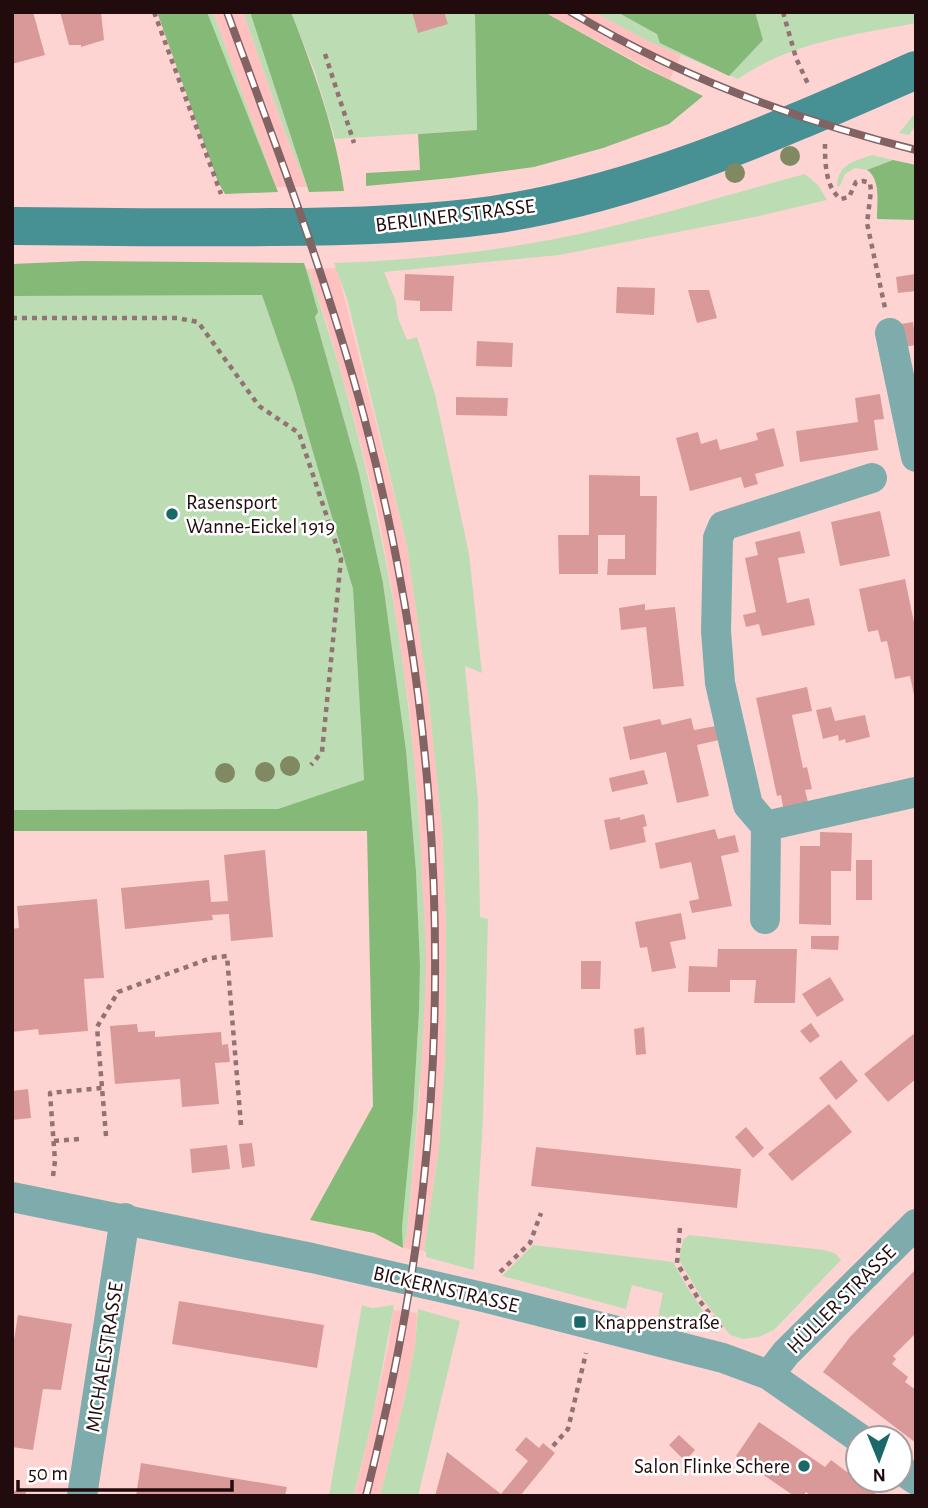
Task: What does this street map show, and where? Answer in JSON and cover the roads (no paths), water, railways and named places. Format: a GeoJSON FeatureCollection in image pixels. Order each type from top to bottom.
{"type":"FeatureCollection","features":[{"type":"Feature","properties":{"kind":"main road","name":"BERLINER STRASSE"},"geometry":{"type":"LineString","coordinates":[[12,226],[360,226],[494,215],[608,190],[669,171],[825,111],[916,70]]}},
{"type":"Feature","properties":{"kind":"street"},"geometry":{"type":"LineString","coordinates":[[890,333],[916,457]]}},
{"type":"Feature","properties":{"kind":"street"},"geometry":{"type":"LineString","coordinates":[[765,919],[766,826],[748,805],[720,683],[716,631],[718,538],[723,526],[872,478]]}},
{"type":"Feature","properties":{"kind":"street"},"geometry":{"type":"LineString","coordinates":[[766,826],[916,792]]}},
{"type":"Feature","properties":{"kind":"street","name":"BICKERNSTRASSE"},"geometry":{"type":"LineString","coordinates":[[12,1197],[312,1258],[487,1298],[723,1358],[769,1376],[844,1428]]}},
{"type":"Feature","properties":{"kind":"street","name":"MICHAELSTRASSE"},"geometry":{"type":"LineString","coordinates":[[82,1496],[125,1218]]}},
{"type":"Feature","properties":{"kind":"street","name":"HÜLLER STRASSE"},"geometry":{"type":"LineString","coordinates":[[769,1376],[786,1353],[916,1224]]}},
{"type":"Feature","properties":{"kind":"railway"},"geometry":{"type":"LineString","coordinates":[[227,12],[317,264],[364,417],[387,511],[405,607],[429,800],[435,995],[423,1188],[400,1343],[366,1496]]}},
{"type":"Feature","properties":{"kind":"railway"},"geometry":{"type":"LineString","coordinates":[[571,12],[653,56],[738,94],[826,125],[916,150]]}},
{"type":"Feature","properties":{"kind":"place","name":"Rasensport Wanne-Eickel 1919"},"geometry":{"type":"Point","coordinates":[172,514]}},
{"type":"Feature","properties":{"kind":"place","name":"Knappenstraße"},"geometry":{"type":"Point","coordinates":[580,1322]}},
{"type":"Feature","properties":{"kind":"place","name":"Salon Flinke Schere"},"geometry":{"type":"Point","coordinates":[804,1466]}}]}
